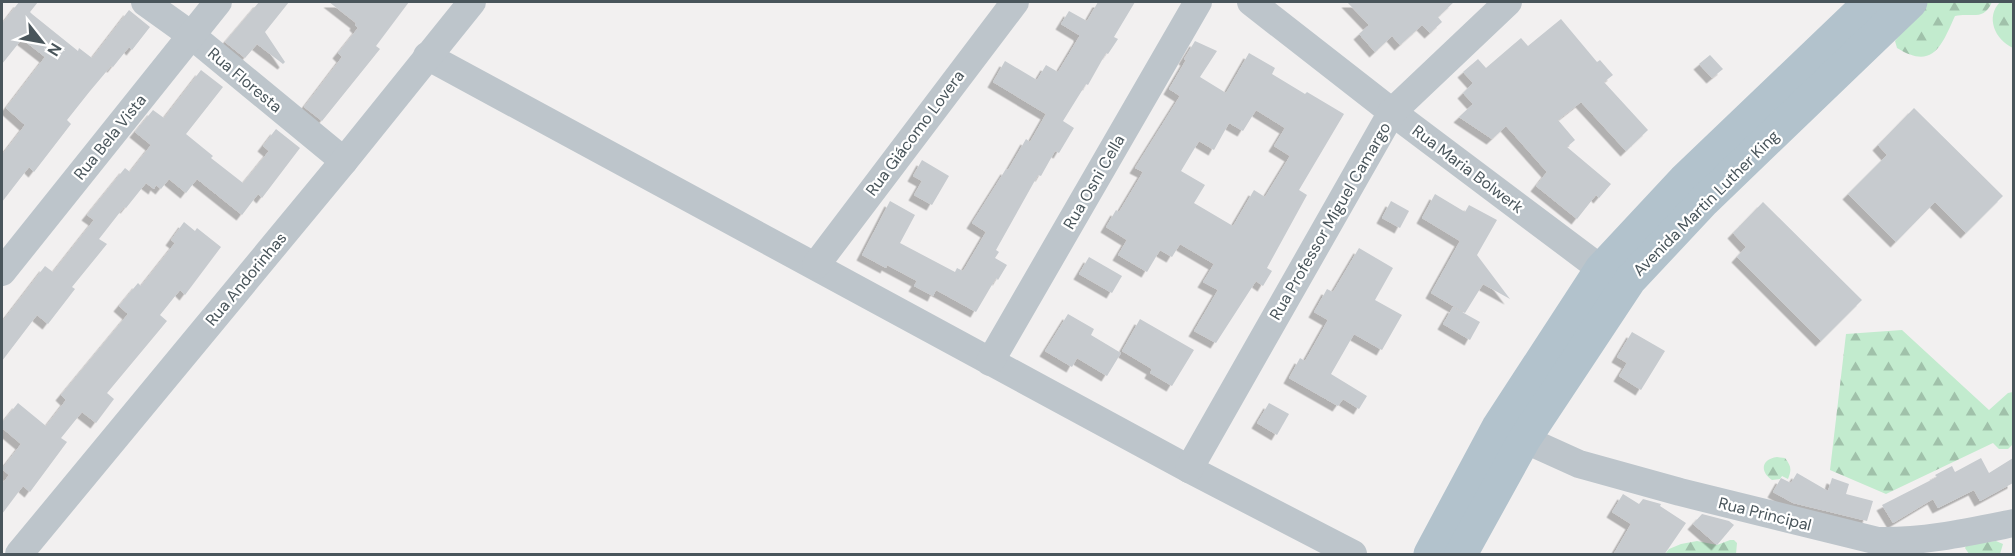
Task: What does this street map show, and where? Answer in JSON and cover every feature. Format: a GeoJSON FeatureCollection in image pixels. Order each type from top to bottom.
{"type":"FeatureCollection","features":[{"type":"Feature","properties":{"kind":"main road","name":"Avenida Martin Luther King"},"geometry":{"type":"LineString","coordinates":[[1430,555],[1511,434],[1630,280],[1694,191],[1870,2]]}},
{"type":"Feature","properties":{"kind":"main road","name":"Avenida Martin Luther King"},"geometry":{"type":"LineString","coordinates":[[1461,555],[1511,434],[1601,269],[1911,2]]}},
{"type":"Feature","properties":{"kind":"street","name":"Rua Floresta"},"geometry":{"type":"LineString","coordinates":[[145,2],[191,35],[344,161]]}},
{"type":"Feature","properties":{"kind":"street","name":"Rua Bela Vista"},"geometry":{"type":"LineString","coordinates":[[2,272],[218,2]]}},
{"type":"Feature","properties":{"kind":"street","name":"Rua Andorinhas"},"geometry":{"type":"LineString","coordinates":[[19,555],[472,2]]}},
{"type":"Feature","properties":{"kind":"street","name":"Rua Giácomo Lovera"},"geometry":{"type":"LineString","coordinates":[[816,265],[1015,2]]}},
{"type":"Feature","properties":{"kind":"street","name":"Rua Osni Cella"},"geometry":{"type":"LineString","coordinates":[[990,362],[1198,2]]}},
{"type":"Feature","properties":{"kind":"street","name":"Rua Maria Bolwerk"},"geometry":{"type":"LineString","coordinates":[[1251,2],[1392,112],[1601,269]]}},
{"type":"Feature","properties":{"kind":"street","name":"Rua Professor Miguel Camargo"},"geometry":{"type":"LineString","coordinates":[[1189,469],[1392,112],[1508,2]]}},
{"type":"Feature","properties":{"kind":"street"},"geometry":{"type":"LineString","coordinates":[[427,56],[816,265],[990,362],[1353,555]]}},
{"type":"Feature","properties":{"kind":"street","name":"Rua Principal"},"geometry":{"type":"LineString","coordinates":[[1511,434],[1579,464],[1878,542],[1941,537],[2013,523]]}},
{"type":"Feature","properties":{"kind":"green space"},"geometry":{"type":"Polygon","coordinates":[[[1927,2],[1992,2],[1989,8],[1981,14],[1955,16],[1941,44],[1935,51],[1920,57],[1897,48],[1895,41],[1927,2]]]}},
{"type":"Feature","properties":{"kind":"green space"},"geometry":{"type":"Polygon","coordinates":[[[2000,2],[2013,2],[2013,48],[2001,40],[1994,28],[1993,14],[2000,2]]]}},
{"type":"Feature","properties":{"kind":"green space"},"geometry":{"type":"Polygon","coordinates":[[[1902,330],[1989,410],[2008,393],[2013,392],[2013,444],[2008,449],[1999,449],[1993,443],[1886,494],[1830,470],[1846,334],[1902,330]]]}},
{"type":"Feature","properties":{"kind":"green space"},"geometry":{"type":"Polygon","coordinates":[[[1777,457],[1785,458],[1789,463],[1788,479],[1782,476],[1780,479],[1772,480],[1765,473],[1765,463],[1777,457]]]}},
{"type":"Feature","properties":{"kind":"green space"},"geometry":{"type":"Polygon","coordinates":[[[1730,540],[1737,543],[1736,554],[1665,554],[1669,549],[1681,544],[1697,541],[1717,545],[1730,540]]]}},
{"type":"Feature","properties":{"kind":"green space"},"geometry":{"type":"Polygon","coordinates":[[[1996,541],[2003,544],[2000,554],[1969,554],[1965,548],[1967,544],[1996,541]]]}},
{"type":"Feature","properties":{"kind":"building"},"geometry":{"type":"Polygon","coordinates":[[[19,2],[38,2],[30,12],[78,51],[79,48],[92,58],[129,10],[150,27],[132,50],[129,47],[90,91],[67,120],[71,124],[34,172],[29,167],[2,202],[2,155],[25,125],[6,108],[45,57],[22,39],[2,64],[2,24],[19,2]]]}},
{"type":"Feature","properties":{"kind":"building"},"geometry":{"type":"Polygon","coordinates":[[[259,2],[289,2],[265,32],[285,62],[283,64],[257,44],[245,58],[225,42],[259,2]]]}},
{"type":"Feature","properties":{"kind":"building"},"geometry":{"type":"Polygon","coordinates":[[[329,2],[409,2],[376,46],[380,49],[322,121],[304,107],[342,57],[338,53],[358,28],[356,23],[329,2]]]}},
{"type":"Feature","properties":{"kind":"building"},"geometry":{"type":"Polygon","coordinates":[[[1098,2],[1135,2],[1114,37],[1118,39],[1108,54],[1106,53],[1088,85],[1086,84],[1063,121],[1074,128],[1059,153],[1055,151],[1041,176],[1038,175],[996,250],[999,252],[995,258],[1007,265],[998,280],[996,278],[976,312],[936,290],[933,296],[914,286],[917,281],[862,255],[890,201],[915,215],[900,243],[955,272],[957,268],[963,271],[986,232],[972,223],[1026,139],[1030,142],[1046,114],[993,82],[1005,61],[1037,80],[1046,65],[1058,72],[1079,37],[1061,24],[1069,11],[1087,21],[1098,2]]]}},
{"type":"Feature","properties":{"kind":"building"},"geometry":{"type":"Polygon","coordinates":[[[1347,2],[1454,2],[1438,17],[1442,22],[1430,33],[1422,25],[1400,45],[1392,36],[1375,52],[1359,34],[1369,25],[1347,2]]]}},
{"type":"Feature","properties":{"kind":"building"},"geometry":{"type":"Polygon","coordinates":[[[1561,19],[1597,62],[1600,60],[1613,75],[1604,82],[1648,130],[1626,151],[1581,102],[1558,120],[1575,140],[1567,147],[1611,184],[1599,198],[1596,195],[1577,219],[1536,186],[1547,172],[1506,126],[1492,139],[1459,117],[1473,104],[1463,93],[1473,83],[1463,72],[1478,59],[1486,68],[1521,38],[1528,46],[1561,19]]]}},
{"type":"Feature","properties":{"kind":"building"},"geometry":{"type":"Polygon","coordinates":[[[1195,41],[1217,51],[1200,77],[1226,93],[1249,53],[1275,68],[1272,74],[1344,114],[1299,190],[1307,195],[1267,268],[1272,271],[1263,286],[1256,281],[1216,343],[1194,331],[1218,290],[1203,282],[1214,264],[1180,244],[1172,257],[1160,250],[1147,272],[1118,255],[1127,240],[1106,227],[1116,210],[1119,212],[1143,172],[1135,168],[1180,96],[1169,89],[1186,60],[1184,59],[1195,41]],[[1256,110],[1243,131],[1229,123],[1214,150],[1199,141],[1181,171],[1205,185],[1194,203],[1233,226],[1254,190],[1265,197],[1290,156],[1274,146],[1285,128],[1256,110]]]}},
{"type":"Feature","properties":{"kind":"building"},"geometry":{"type":"Polygon","coordinates":[[[1710,55],[1723,69],[1712,78],[1699,64],[1710,55]]]}},
{"type":"Feature","properties":{"kind":"building"},"geometry":{"type":"Polygon","coordinates":[[[201,70],[223,87],[186,134],[213,156],[211,158],[243,183],[269,151],[263,146],[276,129],[300,148],[262,198],[258,194],[242,215],[197,179],[186,193],[169,179],[161,189],[156,185],[154,189],[146,183],[99,239],[107,244],[72,287],[75,289],[48,324],[37,315],[2,361],[2,322],[45,266],[53,272],[94,220],[87,215],[125,168],[130,172],[151,145],[135,132],[153,110],[164,118],[201,70]]]}},
{"type":"Feature","properties":{"kind":"building"},"geometry":{"type":"Polygon","coordinates":[[[1914,108],[2003,196],[1966,233],[1935,202],[1896,242],[1848,194],[1887,155],[1878,145],[1914,108]]]}},
{"type":"Feature","properties":{"kind":"building"},"geometry":{"type":"Polygon","coordinates":[[[922,160],[949,176],[932,205],[914,195],[922,181],[913,176],[922,160]]]}},
{"type":"Feature","properties":{"kind":"building"},"geometry":{"type":"Polygon","coordinates":[[[1435,194],[1465,212],[1469,205],[1497,220],[1477,255],[1510,299],[1483,284],[1465,313],[1431,293],[1460,241],[1422,218],[1435,194]]]}},
{"type":"Feature","properties":{"kind":"building"},"geometry":{"type":"Polygon","coordinates":[[[1391,201],[1409,211],[1400,228],[1382,218],[1391,201]]]}},
{"type":"Feature","properties":{"kind":"building"},"geometry":{"type":"Polygon","coordinates":[[[1763,202],[1862,300],[1821,341],[1737,257],[1746,247],[1733,233],[1763,202]]]}},
{"type":"Feature","properties":{"kind":"building"},"geometry":{"type":"Polygon","coordinates":[[[184,222],[195,231],[197,228],[221,247],[185,295],[180,290],[160,315],[167,321],[107,393],[114,399],[96,423],[82,412],[61,438],[67,442],[30,492],[23,486],[2,514],[2,484],[9,475],[2,469],[21,444],[2,428],[2,423],[18,403],[46,426],[66,400],[61,395],[128,314],[119,306],[138,283],[141,286],[175,243],[171,240],[184,222]]]}},
{"type":"Feature","properties":{"kind":"building"},"geometry":{"type":"Polygon","coordinates":[[[1359,248],[1393,268],[1375,300],[1402,315],[1382,350],[1354,334],[1331,374],[1367,396],[1359,409],[1343,399],[1338,406],[1289,378],[1300,358],[1305,361],[1328,320],[1314,312],[1327,289],[1333,292],[1359,248]]]}},
{"type":"Feature","properties":{"kind":"building"},"geometry":{"type":"Polygon","coordinates":[[[1089,257],[1122,276],[1112,293],[1079,274],[1089,257]]]}},
{"type":"Feature","properties":{"kind":"building"},"geometry":{"type":"Polygon","coordinates":[[[1453,307],[1480,322],[1470,340],[1443,324],[1453,307]]]}},
{"type":"Feature","properties":{"kind":"building"},"geometry":{"type":"Polygon","coordinates":[[[1068,314],[1094,329],[1091,335],[1121,353],[1107,376],[1077,358],[1072,367],[1045,351],[1068,314]]]}},
{"type":"Feature","properties":{"kind":"building"},"geometry":{"type":"Polygon","coordinates":[[[1140,319],[1194,350],[1172,386],[1150,373],[1152,369],[1122,351],[1140,319]]]}},
{"type":"Feature","properties":{"kind":"building"},"geometry":{"type":"Polygon","coordinates":[[[1632,332],[1665,351],[1641,390],[1619,376],[1627,363],[1617,357],[1632,332]]]}},
{"type":"Feature","properties":{"kind":"building"},"geometry":{"type":"Polygon","coordinates":[[[1269,403],[1289,414],[1277,435],[1257,423],[1269,403]]]}},
{"type":"Feature","properties":{"kind":"building"},"geometry":{"type":"Polygon","coordinates":[[[1981,458],[1989,473],[2013,458],[2013,483],[1980,501],[1974,490],[1938,508],[1933,499],[1893,523],[1882,505],[1937,477],[1935,475],[1952,466],[1955,472],[1981,458]]]}},
{"type":"Feature","properties":{"kind":"building"},"geometry":{"type":"Polygon","coordinates":[[[1797,473],[1828,491],[1832,478],[1849,484],[1846,494],[1873,501],[1867,521],[1793,503],[1773,492],[1781,478],[1791,483],[1797,473]]]}},
{"type":"Feature","properties":{"kind":"building"},"geometry":{"type":"Polygon","coordinates":[[[1623,494],[1639,504],[1643,499],[1661,504],[1660,506],[1686,523],[1664,555],[1613,555],[1631,524],[1612,512],[1623,494]]]}},
{"type":"Feature","properties":{"kind":"building"},"geometry":{"type":"Polygon","coordinates":[[[1702,514],[1729,521],[1734,525],[1717,545],[1693,524],[1702,514]]]}}]}
